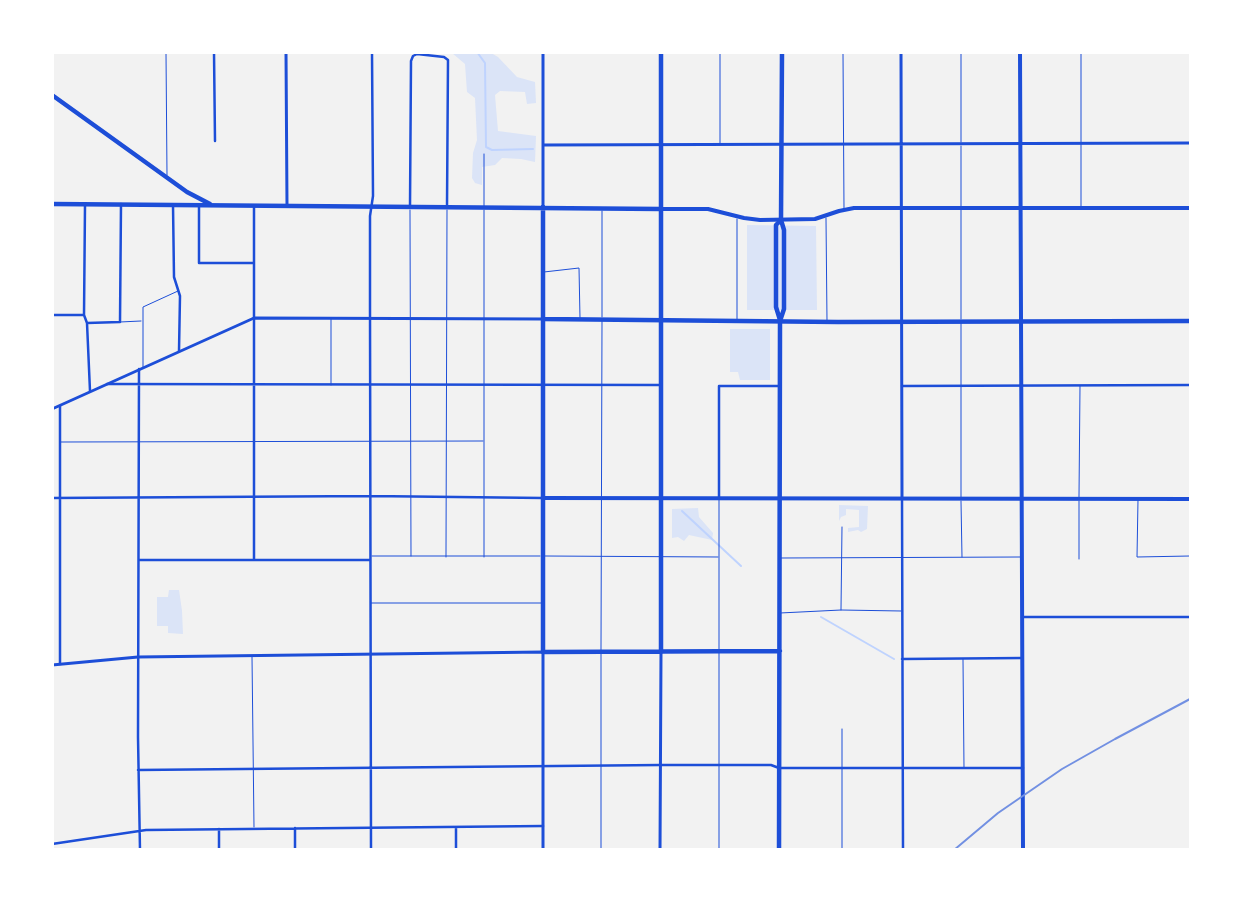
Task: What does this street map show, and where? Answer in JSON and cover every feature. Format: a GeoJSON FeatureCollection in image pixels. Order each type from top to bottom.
{"type":"FeatureCollection","features":[{"type":"Feature","properties":{"kind":"main road"},"geometry":{"type":"LineString","coordinates":[[661,52],[661,652]]}},
{"type":"Feature","properties":{"kind":"main road"},"geometry":{"type":"LineString","coordinates":[[779,850],[780,321],[784,302],[784,230],[781,220],[782,52]]}},
{"type":"Feature","properties":{"kind":"main road"},"geometry":{"type":"LineString","coordinates":[[1020,52],[1023,850]]}},
{"type":"Feature","properties":{"kind":"main road"},"geometry":{"type":"LineString","coordinates":[[52,95],[187,192],[210,204]]}},
{"type":"Feature","properties":{"kind":"main road"},"geometry":{"type":"LineString","coordinates":[[52,204],[708,208],[756,220],[815,219],[844,210],[902,208],[1190,208]]}},
{"type":"Feature","properties":{"kind":"main road"},"geometry":{"type":"LineString","coordinates":[[543,207],[543,652],[780,651]]}},
{"type":"Feature","properties":{"kind":"main road"},"geometry":{"type":"LineString","coordinates":[[780,321],[776,307],[776,225],[781,220]]}},
{"type":"Feature","properties":{"kind":"main road"},"geometry":{"type":"LineString","coordinates":[[543,319],[827,322],[1190,321]]}},
{"type":"Feature","properties":{"kind":"main road"},"geometry":{"type":"LineString","coordinates":[[543,498],[1190,499]]}},
{"type":"Feature","properties":{"kind":"street"},"geometry":{"type":"LineString","coordinates":[[214,52],[215,141]]}},
{"type":"Feature","properties":{"kind":"street"},"geometry":{"type":"LineString","coordinates":[[286,52],[287,206]]}},
{"type":"Feature","properties":{"kind":"street"},"geometry":{"type":"LineString","coordinates":[[371,850],[370,318],[371,207],[373,196],[372,52]]}},
{"type":"Feature","properties":{"kind":"street"},"geometry":{"type":"LineString","coordinates":[[543,52],[543,207]]}},
{"type":"Feature","properties":{"kind":"street"},"geometry":{"type":"LineString","coordinates":[[902,52],[903,850]]}},
{"type":"Feature","properties":{"kind":"street"},"geometry":{"type":"LineString","coordinates":[[410,206],[411,61],[413,56],[417,54],[444,57],[448,60],[447,206]]}},
{"type":"Feature","properties":{"kind":"street"},"geometry":{"type":"LineString","coordinates":[[543,145],[1190,143]]}},
{"type":"Feature","properties":{"kind":"street"},"geometry":{"type":"LineString","coordinates":[[85,204],[84,315],[87,322],[90,391]]}},
{"type":"Feature","properties":{"kind":"street"},"geometry":{"type":"LineString","coordinates":[[87,322],[120,322],[121,204]]}},
{"type":"Feature","properties":{"kind":"street"},"geometry":{"type":"LineString","coordinates":[[174,204],[174,276],[179,291],[179,351]]}},
{"type":"Feature","properties":{"kind":"street"},"geometry":{"type":"LineString","coordinates":[[199,204],[199,263],[254,264]]}},
{"type":"Feature","properties":{"kind":"street"},"geometry":{"type":"LineString","coordinates":[[254,205],[254,560]]}},
{"type":"Feature","properties":{"kind":"street"},"geometry":{"type":"LineString","coordinates":[[52,315],[84,315]]}},
{"type":"Feature","properties":{"kind":"street"},"geometry":{"type":"LineString","coordinates":[[52,409],[254,318],[543,319]]}},
{"type":"Feature","properties":{"kind":"street"},"geometry":{"type":"LineString","coordinates":[[140,850],[138,770],[138,384],[141,368]]}},
{"type":"Feature","properties":{"kind":"street"},"geometry":{"type":"LineString","coordinates":[[106,384],[661,386]]}},
{"type":"Feature","properties":{"kind":"street"},"geometry":{"type":"LineString","coordinates":[[902,386],[1190,385]]}},
{"type":"Feature","properties":{"kind":"street"},"geometry":{"type":"LineString","coordinates":[[719,498],[719,386],[780,386]]}},
{"type":"Feature","properties":{"kind":"street"},"geometry":{"type":"LineString","coordinates":[[60,406],[60,664]]}},
{"type":"Feature","properties":{"kind":"street"},"geometry":{"type":"LineString","coordinates":[[52,498],[411,496],[543,498]]}},
{"type":"Feature","properties":{"kind":"street"},"geometry":{"type":"LineString","coordinates":[[138,560],[370,558]]}},
{"type":"Feature","properties":{"kind":"street"},"geometry":{"type":"LineString","coordinates":[[1022,617],[1190,617]]}},
{"type":"Feature","properties":{"kind":"street"},"geometry":{"type":"LineString","coordinates":[[52,665],[138,657],[543,652],[543,850]]}},
{"type":"Feature","properties":{"kind":"street"},"geometry":{"type":"LineString","coordinates":[[660,850],[661,652]]}},
{"type":"Feature","properties":{"kind":"street"},"geometry":{"type":"LineString","coordinates":[[902,659],[1022,658]]}},
{"type":"Feature","properties":{"kind":"street"},"geometry":{"type":"LineString","coordinates":[[138,770],[660,765],[771,765],[779,768],[1023,768]]}},
{"type":"Feature","properties":{"kind":"street"},"geometry":{"type":"LineString","coordinates":[[55,850],[54,844],[139,831],[543,826]]}},
{"type":"Feature","properties":{"kind":"street"},"geometry":{"type":"LineString","coordinates":[[456,827],[456,850]]}},
{"type":"Feature","properties":{"kind":"street"},"geometry":{"type":"LineString","coordinates":[[295,828],[295,850]]}},
{"type":"Feature","properties":{"kind":"street"},"geometry":{"type":"LineString","coordinates":[[219,829],[219,850]]}},
{"type":"Feature","properties":{"kind":"lane"},"geometry":{"type":"LineString","coordinates":[[166,52],[167,178]]}},
{"type":"Feature","properties":{"kind":"lane"},"geometry":{"type":"LineString","coordinates":[[720,52],[720,144]]}},
{"type":"Feature","properties":{"kind":"lane"},"geometry":{"type":"LineString","coordinates":[[843,52],[844,210]]}},
{"type":"Feature","properties":{"kind":"lane"},"geometry":{"type":"LineString","coordinates":[[961,52],[962,557]]}},
{"type":"Feature","properties":{"kind":"lane"},"geometry":{"type":"LineString","coordinates":[[1081,52],[1081,208]]}},
{"type":"Feature","properties":{"kind":"lane"},"geometry":{"type":"LineString","coordinates":[[484,154],[484,556]]}},
{"type":"Feature","properties":{"kind":"lane"},"geometry":{"type":"LineString","coordinates":[[410,206],[411,556]]}},
{"type":"Feature","properties":{"kind":"lane"},"geometry":{"type":"LineString","coordinates":[[446,557],[447,206]]}},
{"type":"Feature","properties":{"kind":"lane"},"geometry":{"type":"LineString","coordinates":[[601,850],[602,208]]}},
{"type":"Feature","properties":{"kind":"lane"},"geometry":{"type":"LineString","coordinates":[[737,216],[737,321]]}},
{"type":"Feature","properties":{"kind":"lane"},"geometry":{"type":"LineString","coordinates":[[826,216],[827,322]]}},
{"type":"Feature","properties":{"kind":"lane"},"geometry":{"type":"LineString","coordinates":[[543,272],[579,268],[580,319]]}},
{"type":"Feature","properties":{"kind":"lane"},"geometry":{"type":"LineString","coordinates":[[141,368],[143,307],[179,291]]}},
{"type":"Feature","properties":{"kind":"lane"},"geometry":{"type":"LineString","coordinates":[[331,318],[331,385]]}},
{"type":"Feature","properties":{"kind":"lane"},"geometry":{"type":"LineString","coordinates":[[120,322],[143,321]]}},
{"type":"Feature","properties":{"kind":"lane"},"geometry":{"type":"LineString","coordinates":[[1079,559],[1080,386]]}},
{"type":"Feature","properties":{"kind":"lane"},"geometry":{"type":"LineString","coordinates":[[61,442],[254,440],[484,441]]}},
{"type":"Feature","properties":{"kind":"lane"},"geometry":{"type":"LineString","coordinates":[[719,498],[719,850]]}},
{"type":"Feature","properties":{"kind":"lane"},"geometry":{"type":"LineString","coordinates":[[1138,499],[1137,557],[1190,556]]}},
{"type":"Feature","properties":{"kind":"lane"},"geometry":{"type":"LineString","coordinates":[[841,610],[842,527]]}},
{"type":"Feature","properties":{"kind":"lane"},"geometry":{"type":"LineString","coordinates":[[370,558],[411,556],[719,557]]}},
{"type":"Feature","properties":{"kind":"lane"},"geometry":{"type":"LineString","coordinates":[[780,558],[1022,557]]}},
{"type":"Feature","properties":{"kind":"lane"},"geometry":{"type":"LineString","coordinates":[[370,604],[543,602]]}},
{"type":"Feature","properties":{"kind":"lane"},"geometry":{"type":"LineString","coordinates":[[780,613],[841,610],[902,611]]}},
{"type":"Feature","properties":{"kind":"lane"},"geometry":{"type":"LineString","coordinates":[[252,656],[254,829]]}},
{"type":"Feature","properties":{"kind":"lane"},"geometry":{"type":"LineString","coordinates":[[963,658],[964,768]]}},
{"type":"Feature","properties":{"kind":"lane"},"geometry":{"type":"LineString","coordinates":[[842,729],[842,850]]}},
{"type":"Feature","properties":{"kind":"shaded area"},"geometry":{"type":"Polygon","coordinates":[[[452,53],[491,53],[498,57],[517,77],[535,82],[536,103],[527,104],[525,92],[500,91],[495,95],[498,131],[536,136],[535,162],[502,158],[495,165],[482,167],[482,185],[475,183],[472,178],[473,153],[477,140],[475,98],[467,92],[465,64],[452,53]]]}},
{"type":"Feature","properties":{"kind":"shaded area"},"geometry":{"type":"Polygon","coordinates":[[[747,225],[816,226],[817,310],[747,310],[747,225]]]}},
{"type":"Feature","properties":{"kind":"shaded area"},"geometry":{"type":"Polygon","coordinates":[[[730,329],[770,329],[770,380],[740,380],[738,372],[730,372],[730,329]]]}},
{"type":"Feature","properties":{"kind":"shaded area"},"geometry":{"type":"Polygon","coordinates":[[[839,505],[868,506],[867,529],[861,532],[858,530],[848,532],[848,528],[859,527],[859,510],[846,509],[846,515],[841,517],[839,521],[839,505]]]}},
{"type":"Feature","properties":{"kind":"shaded area"},"geometry":{"type":"Polygon","coordinates":[[[698,508],[699,517],[713,533],[712,540],[689,535],[684,541],[678,537],[672,538],[672,509],[698,508]]]}},
{"type":"Feature","properties":{"kind":"shaded area"},"geometry":{"type":"Polygon","coordinates":[[[169,590],[179,590],[183,634],[168,633],[168,626],[157,626],[157,597],[168,597],[169,590]]]}},
{"type":"Feature","properties":{"kind":"waterway"},"geometry":{"type":"LineString","coordinates":[[477,52],[485,63],[486,147],[492,150],[533,149]]}},
{"type":"Feature","properties":{"kind":"waterway"},"geometry":{"type":"LineString","coordinates":[[682,511],[741,566]]}},
{"type":"Feature","properties":{"kind":"waterway"},"geometry":{"type":"LineString","coordinates":[[821,617],[894,659]]}},
{"type":"Feature","properties":{"kind":"railway"},"geometry":{"type":"LineString","coordinates":[[954,850],[998,813],[1062,769],[1190,699]]}}]}
